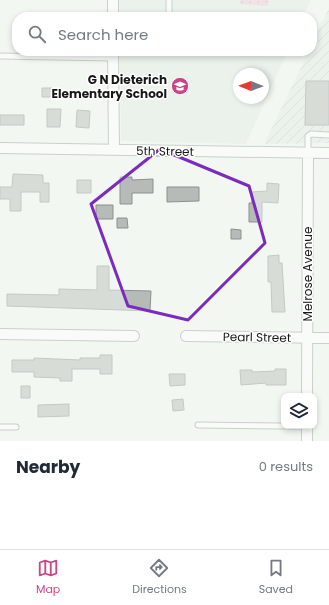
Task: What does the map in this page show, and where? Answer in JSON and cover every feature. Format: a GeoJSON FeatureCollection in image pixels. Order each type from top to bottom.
{"type":"FeatureCollection","features":[{"type":"Feature","properties":{"kind":"street"},"geometry":{"type":"LineString","coordinates":[[112,0],[113,12]]}},
{"type":"Feature","properties":{"kind":"street"},"geometry":{"type":"LineString","coordinates":[[113,56],[114,150]]}},
{"type":"Feature","properties":{"kind":"street","name":"5th Street"},"geometry":{"type":"LineString","coordinates":[[0,148],[329,153]]}},
{"type":"Feature","properties":{"kind":"street","name":"Melrose Avenue"},"geometry":{"type":"LineString","coordinates":[[307,393],[308,153]]}},
{"type":"Feature","properties":{"kind":"street"},"geometry":{"type":"LineString","coordinates":[[0,334],[134,336]]}},
{"type":"Feature","properties":{"kind":"street","name":"Pearl Street"},"geometry":{"type":"LineString","coordinates":[[186,336],[329,338]]}},
{"type":"Feature","properties":{"kind":"street"},"geometry":{"type":"LineString","coordinates":[[307,429],[308,441]]}},
{"type":"Feature","properties":{"kind":"lane"},"geometry":{"type":"LineString","coordinates":[[169,0],[169,12]]}},
{"type":"Feature","properties":{"kind":"lane"},"geometry":{"type":"LineString","coordinates":[[0,56],[12,56]]}},
{"type":"Feature","properties":{"kind":"lane"},"geometry":{"type":"LineString","coordinates":[[308,153],[308,136],[311,134],[329,134]]}},
{"type":"Feature","properties":{"kind":"lane"},"geometry":{"type":"LineString","coordinates":[[198,425],[281,426]]}},
{"type":"Feature","properties":{"kind":"lane"},"geometry":{"type":"LineString","coordinates":[[0,427],[16,428]]}},
{"type":"Feature","properties":{"kind":"highlighted area"},"geometry":{"type":"Polygon","coordinates":[[[160,149],[249,186],[265,243],[188,320],[128,306],[91,204],[160,149]]]}},
{"type":"Feature","properties":{"kind":"shaded area"},"geometry":{"type":"Polygon","coordinates":[[[119,0],[311,0],[305,12],[120,12],[119,0]]]}},
{"type":"Feature","properties":{"kind":"shaded area"},"geometry":{"type":"Polygon","coordinates":[[[240,0],[269,0],[268,6],[240,4],[240,0]]]}},
{"type":"Feature","properties":{"kind":"shaded area"},"geometry":{"type":"Polygon","coordinates":[[[329,8],[329,143],[264,144],[307,56],[317,56],[317,33],[329,8]]]}},
{"type":"Feature","properties":{"kind":"shaded area","name":"G N Dieterich Elementary School"},"geometry":{"type":"Polygon","coordinates":[[[120,56],[286,56],[269,93],[269,68],[233,68],[233,104],[264,104],[246,144],[121,141],[120,56]]]}},
{"type":"Feature","properties":{"kind":"building"},"geometry":{"type":"Polygon","coordinates":[[[306,81],[329,81],[329,125],[305,125],[306,81]]]}},
{"type":"Feature","properties":{"kind":"building"},"geometry":{"type":"Polygon","coordinates":[[[42,88],[52,88],[52,97],[42,97],[42,88]]]}},
{"type":"Feature","properties":{"kind":"building"},"geometry":{"type":"Polygon","coordinates":[[[47,109],[61,109],[60,127],[47,127],[47,109]]]}},
{"type":"Feature","properties":{"kind":"building"},"geometry":{"type":"Polygon","coordinates":[[[77,110],[90,111],[89,128],[76,127],[77,110]]]}},
{"type":"Feature","properties":{"kind":"building"},"geometry":{"type":"Polygon","coordinates":[[[0,115],[24,115],[24,125],[0,125],[0,115]]]}},
{"type":"Feature","properties":{"kind":"building"},"geometry":{"type":"Polygon","coordinates":[[[13,174],[43,175],[43,183],[49,183],[49,202],[40,202],[40,192],[21,192],[21,211],[10,211],[10,199],[0,199],[0,187],[12,187],[13,174]]]}},
{"type":"Feature","properties":{"kind":"building"},"geometry":{"type":"Polygon","coordinates":[[[120,177],[132,177],[132,180],[153,179],[153,193],[132,193],[132,204],[120,204],[120,177]]]}},
{"type":"Feature","properties":{"kind":"building"},"geometry":{"type":"Polygon","coordinates":[[[77,180],[91,180],[91,193],[77,193],[77,180]]]}},
{"type":"Feature","properties":{"kind":"building"},"geometry":{"type":"Polygon","coordinates":[[[267,183],[279,184],[278,203],[262,202],[262,222],[249,222],[249,203],[252,203],[252,192],[267,191],[267,183]]]}},
{"type":"Feature","properties":{"kind":"building"},"geometry":{"type":"Polygon","coordinates":[[[167,187],[199,187],[199,201],[167,202],[167,187]]]}},
{"type":"Feature","properties":{"kind":"building"},"geometry":{"type":"Polygon","coordinates":[[[96,205],[113,205],[113,219],[96,219],[96,205]]]}},
{"type":"Feature","properties":{"kind":"building"},"geometry":{"type":"Polygon","coordinates":[[[117,218],[127,218],[128,228],[117,228],[117,218]]]}},
{"type":"Feature","properties":{"kind":"building"},"geometry":{"type":"Polygon","coordinates":[[[231,229],[241,230],[241,239],[231,239],[231,229]]]}},
{"type":"Feature","properties":{"kind":"building"},"geometry":{"type":"Polygon","coordinates":[[[279,255],[279,263],[282,263],[285,312],[272,312],[271,282],[268,282],[268,256],[279,255]]]}},
{"type":"Feature","properties":{"kind":"building"},"geometry":{"type":"Polygon","coordinates":[[[97,266],[109,266],[109,290],[151,291],[150,311],[7,306],[7,294],[59,295],[59,289],[97,290],[97,266]]]}},
{"type":"Feature","properties":{"kind":"building"},"geometry":{"type":"Polygon","coordinates":[[[100,355],[112,355],[112,374],[100,374],[100,369],[72,369],[72,381],[60,381],[60,378],[34,377],[34,372],[12,372],[12,360],[34,360],[34,358],[80,360],[80,358],[100,358],[100,355]]]}},
{"type":"Feature","properties":{"kind":"building"},"geometry":{"type":"Polygon","coordinates":[[[275,369],[286,369],[286,385],[266,385],[266,383],[241,385],[240,370],[252,370],[252,372],[275,371],[275,369]]]}},
{"type":"Feature","properties":{"kind":"building"},"geometry":{"type":"Polygon","coordinates":[[[169,374],[185,374],[185,385],[170,386],[169,374]]]}},
{"type":"Feature","properties":{"kind":"building"},"geometry":{"type":"Polygon","coordinates":[[[21,386],[30,386],[30,398],[21,398],[21,386]]]}},
{"type":"Feature","properties":{"kind":"building"},"geometry":{"type":"Polygon","coordinates":[[[183,399],[184,410],[173,411],[172,400],[183,399]]]}},
{"type":"Feature","properties":{"kind":"building"},"geometry":{"type":"Polygon","coordinates":[[[69,404],[69,416],[38,417],[38,405],[69,404]]]}},
{"type":"Feature","properties":{"kind":"place","name":"G N Dieterich Elementary School"},"geometry":{"type":"Point","coordinates":[180,86]}}]}
